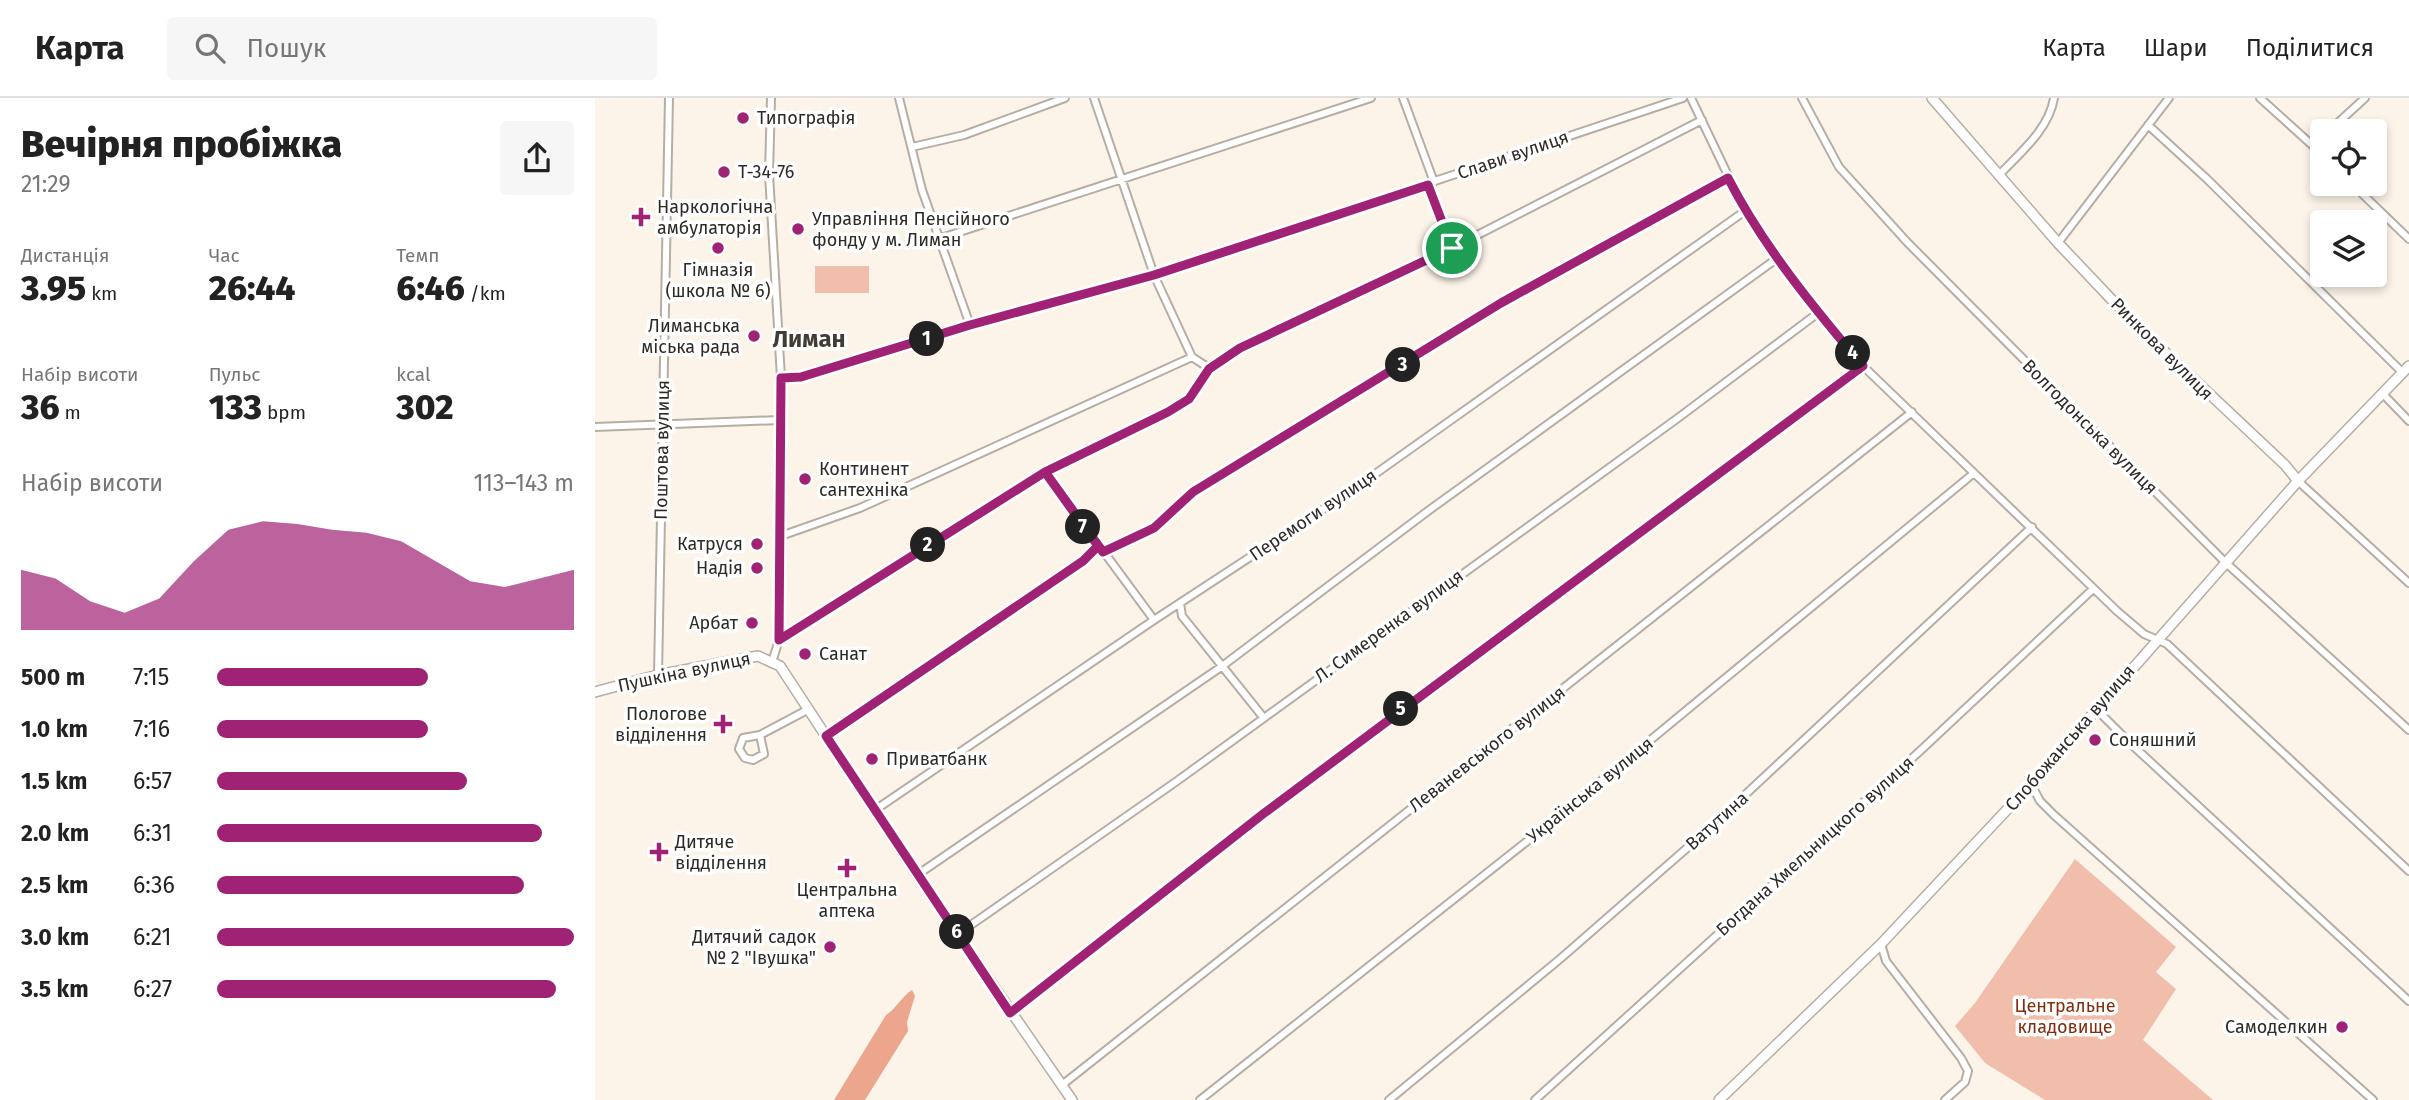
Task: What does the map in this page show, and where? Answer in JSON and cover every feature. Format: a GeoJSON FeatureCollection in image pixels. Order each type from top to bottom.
{"type":"FeatureCollection","features":[{"type":"Feature","properties":{"kind":"main road","name":"Ринкова вулиця"},"geometry":{"type":"LineString","coordinates":[[1932,98],[2058,243],[2141,329],[2285,465],[2298,481]]}},
{"type":"Feature","properties":{"kind":"main road","name":"Слобожанська вулиця"},"geometry":{"type":"LineString","coordinates":[[1720,1100],[1881,944],[2031,784],[2298,481],[2406,370]]}},
{"type":"Feature","properties":{"kind":"main road","name":"Пушкіна вулиця"},"geometry":{"type":"LineString","coordinates":[[595,692],[658,675],[758,656],[772,662]]}},
{"type":"Feature","properties":{"kind":"main road"},"geometry":{"type":"LineString","coordinates":[[772,662],[786,673],[917,875],[1072,1100]]}},
{"type":"Feature","properties":{"kind":"street","name":"Поштова вулиця"},"geometry":{"type":"LineString","coordinates":[[658,675],[669,98]]}},
{"type":"Feature","properties":{"kind":"street"},"geometry":{"type":"LineString","coordinates":[[771,98],[769,174],[781,378],[779,640],[772,662]]}},
{"type":"Feature","properties":{"kind":"street"},"geometry":{"type":"LineString","coordinates":[[899,98],[938,239],[970,325]]}},
{"type":"Feature","properties":{"kind":"street"},"geometry":{"type":"LineString","coordinates":[[912,147],[964,135],[1065,98]]}},
{"type":"Feature","properties":{"kind":"street"},"geometry":{"type":"LineString","coordinates":[[1094,98],[1154,275],[1192,357],[1209,369]]}},
{"type":"Feature","properties":{"kind":"street"},"geometry":{"type":"LineString","coordinates":[[938,239],[1371,98]]}},
{"type":"Feature","properties":{"kind":"street"},"geometry":{"type":"LineString","coordinates":[[1403,98],[1452,248]]}},
{"type":"Feature","properties":{"kind":"street","name":"Слави вулиця"},"geometry":{"type":"LineString","coordinates":[[781,378],[801,377],[863,360],[970,325],[1154,275],[1683,98]]}},
{"type":"Feature","properties":{"kind":"street"},"geometry":{"type":"LineString","coordinates":[[1691,98],[1745,211],[1818,313],[1863,366],[2093,589],[2144,634],[2158,638],[2409,871]]}},
{"type":"Feature","properties":{"kind":"street","name":"Волгодонська вулиця"},"geometry":{"type":"LineString","coordinates":[[1802,98],[1839,167],[1907,242],[2225,562],[2409,730]]}},
{"type":"Feature","properties":{"kind":"street"},"geometry":{"type":"LineString","coordinates":[[2000,174],[2034,138],[2047,119],[2054,98]]}},
{"type":"Feature","properties":{"kind":"street"},"geometry":{"type":"LineString","coordinates":[[2058,243],[2169,98]]}},
{"type":"Feature","properties":{"kind":"street"},"geometry":{"type":"LineString","coordinates":[[2260,98],[2310,142]]}},
{"type":"Feature","properties":{"kind":"street"},"geometry":{"type":"LineString","coordinates":[[2342,119],[2365,98]]}},
{"type":"Feature","properties":{"kind":"street"},"geometry":{"type":"LineString","coordinates":[[779,640],[1045,472],[1189,399],[1209,369],[1240,348],[1452,248],[1702,120]]}},
{"type":"Feature","properties":{"kind":"street"},"geometry":{"type":"LineString","coordinates":[[2148,125],[2207,178],[2406,370]]}},
{"type":"Feature","properties":{"kind":"street"},"geometry":{"type":"LineString","coordinates":[[826,736],[1100,549],[1154,528],[1193,492],[1501,303],[1728,178]]}},
{"type":"Feature","properties":{"kind":"street"},"geometry":{"type":"LineString","coordinates":[[2364,196],[2409,239]]}},
{"type":"Feature","properties":{"kind":"street","name":"Перемоги вулиця"},"geometry":{"type":"LineString","coordinates":[[875,810],[1153,620],[1355,489],[1745,211]]}},
{"type":"Feature","properties":{"kind":"street"},"geometry":{"type":"LineString","coordinates":[[917,875],[1221,667],[1417,518],[1779,257]]}},
{"type":"Feature","properties":{"kind":"street","name":"Л. Симеренка вулиця"},"geometry":{"type":"LineString","coordinates":[[958,934],[1119,823],[1678,418],[1818,313]]}},
{"type":"Feature","properties":{"kind":"street"},"geometry":{"type":"LineString","coordinates":[[778,537],[860,508],[1192,357]]}},
{"type":"Feature","properties":{"kind":"street"},"geometry":{"type":"LineString","coordinates":[[1010,1013],[1263,814],[1863,366]]}},
{"type":"Feature","properties":{"kind":"street"},"geometry":{"type":"LineString","coordinates":[[2383,394],[2409,421]]}},
{"type":"Feature","properties":{"kind":"street","name":"Леваневського вулиця"},"geometry":{"type":"LineString","coordinates":[[1062,1085],[1912,412]]}},
{"type":"Feature","properties":{"kind":"street"},"geometry":{"type":"LineString","coordinates":[[595,427],[663,422],[779,420]]}},
{"type":"Feature","properties":{"kind":"street"},"geometry":{"type":"LineString","coordinates":[[1045,472],[1153,620]]}},
{"type":"Feature","properties":{"kind":"street","name":"Українська вулиця"},"geometry":{"type":"LineString","coordinates":[[1200,1100],[1556,819],[1974,473]]}},
{"type":"Feature","properties":{"kind":"street","name":"Ринкова вулиця"},"geometry":{"type":"LineString","coordinates":[[2298,481],[2409,583]]}},
{"type":"Feature","properties":{"kind":"street","name":"Ватутина"},"geometry":{"type":"LineString","coordinates":[[1389,1100],[1560,960],[1702,835],[2032,527]]}},
{"type":"Feature","properties":{"kind":"street","name":"Богдана Хмельницкого вулиця"},"geometry":{"type":"LineString","coordinates":[[1535,1100],[1920,751],[2093,589]]}},
{"type":"Feature","properties":{"kind":"street"},"geometry":{"type":"LineString","coordinates":[[1180,603],[1182,616],[1263,718]]}},
{"type":"Feature","properties":{"kind":"street"},"geometry":{"type":"LineString","coordinates":[[2098,707],[2103,716],[2130,743],[2409,1001]]}},
{"type":"Feature","properties":{"kind":"street"},"geometry":{"type":"LineString","coordinates":[[760,735],[764,754],[753,760],[745,758],[739,749],[740,742],[760,735],[809,709]]}},
{"type":"Feature","properties":{"kind":"street"},"geometry":{"type":"LineString","coordinates":[[2031,784],[2040,801],[2054,815],[2373,1100]]}},
{"type":"Feature","properties":{"kind":"street"},"geometry":{"type":"LineString","coordinates":[[1881,944],[1887,961],[1968,1071],[1965,1082],[1945,1100]]}},
{"type":"Feature","properties":{"kind":"green space"},"geometry":{"type":"Polygon","coordinates":[[[815,266],[869,266],[869,293],[815,293],[815,266]]]}},
{"type":"Feature","properties":{"kind":"green space","name":"Центральне кладовище"},"geometry":{"type":"Polygon","coordinates":[[[2075,859],[2176,947],[2156,972],[2176,989],[2143,1040],[2213,1100],[2045,1100],[1985,1063],[1955,1026],[1975,1003],[2075,859]]]}},
{"type":"Feature","properties":{"kind":"shaded area"},"geometry":{"type":"Polygon","coordinates":[[[912,990],[915,996],[907,1022],[908,1031],[865,1100],[834,1100],[886,1015],[912,990]]]}},
{"type":"Feature","properties":{"kind":"place","name":"Типографія"},"geometry":{"type":"Point","coordinates":[743,118]}},
{"type":"Feature","properties":{"kind":"place","name":"Т-34-76"},"geometry":{"type":"Point","coordinates":[724,172]}},
{"type":"Feature","properties":{"kind":"place","name":"Наркологічна амбулаторія"},"geometry":{"type":"Point","coordinates":[641,217]}},
{"type":"Feature","properties":{"kind":"place","name":"Управління Пенсійного фонду у м. Лиман"},"geometry":{"type":"Point","coordinates":[798,229]}},
{"type":"Feature","properties":{"kind":"place","name":"Гімназія (школа № 6)"},"geometry":{"type":"Point","coordinates":[718,248]}},
{"type":"Feature","properties":{"kind":"place","name":"Лиманська міська рада"},"geometry":{"type":"Point","coordinates":[754,336]}},
{"type":"Feature","properties":{"kind":"place","name":"Континент сантехніка"},"geometry":{"type":"Point","coordinates":[805,479]}},
{"type":"Feature","properties":{"kind":"place","name":"Катруся"},"geometry":{"type":"Point","coordinates":[757,544]}},
{"type":"Feature","properties":{"kind":"place","name":"Надiя"},"geometry":{"type":"Point","coordinates":[757,568]}},
{"type":"Feature","properties":{"kind":"place","name":"Арбат"},"geometry":{"type":"Point","coordinates":[752,623]}},
{"type":"Feature","properties":{"kind":"place","name":"Санат"},"geometry":{"type":"Point","coordinates":[805,654]}},
{"type":"Feature","properties":{"kind":"place","name":"Пологове відділення"},"geometry":{"type":"Point","coordinates":[723,724]}},
{"type":"Feature","properties":{"kind":"place","name":"Соняшний"},"geometry":{"type":"Point","coordinates":[2095,740]}},
{"type":"Feature","properties":{"kind":"place","name":"Приватбанк"},"geometry":{"type":"Point","coordinates":[872,759]}},
{"type":"Feature","properties":{"kind":"place","name":"Дитяче відділення"},"geometry":{"type":"Point","coordinates":[659,852]}},
{"type":"Feature","properties":{"kind":"place","name":"Центральна аптека"},"geometry":{"type":"Point","coordinates":[847,868]}},
{"type":"Feature","properties":{"kind":"place","name":"Дитячий садок № 2 \"Івушка\""},"geometry":{"type":"Point","coordinates":[830,947]}},
{"type":"Feature","properties":{"kind":"place","name":"Самоделкин"},"geometry":{"type":"Point","coordinates":[2342,1027]}},
{"type":"Feature","properties":{"kind":"district","name":"Лиман"},"geometry":{"type":"Point","coordinates":[809,339]}},
{"type":"Feature","properties":{"kind":"route"},"geometry":{"type":"LineString","coordinates":[[1452,248],[1240,348],[1209,369],[1189,399],[1045,472],[1098,546],[1083,561],[826,736],[1010,1013],[1263,814],[1863,366],[1807,299],[1745,211],[1728,178],[1501,303],[1398,369],[1193,492],[1154,528],[1137,537],[1103,552],[1045,472],[779,640],[781,378],[801,377],[863,360],[970,325],[1154,275],[1428,185],[1452,248]]}}]}
